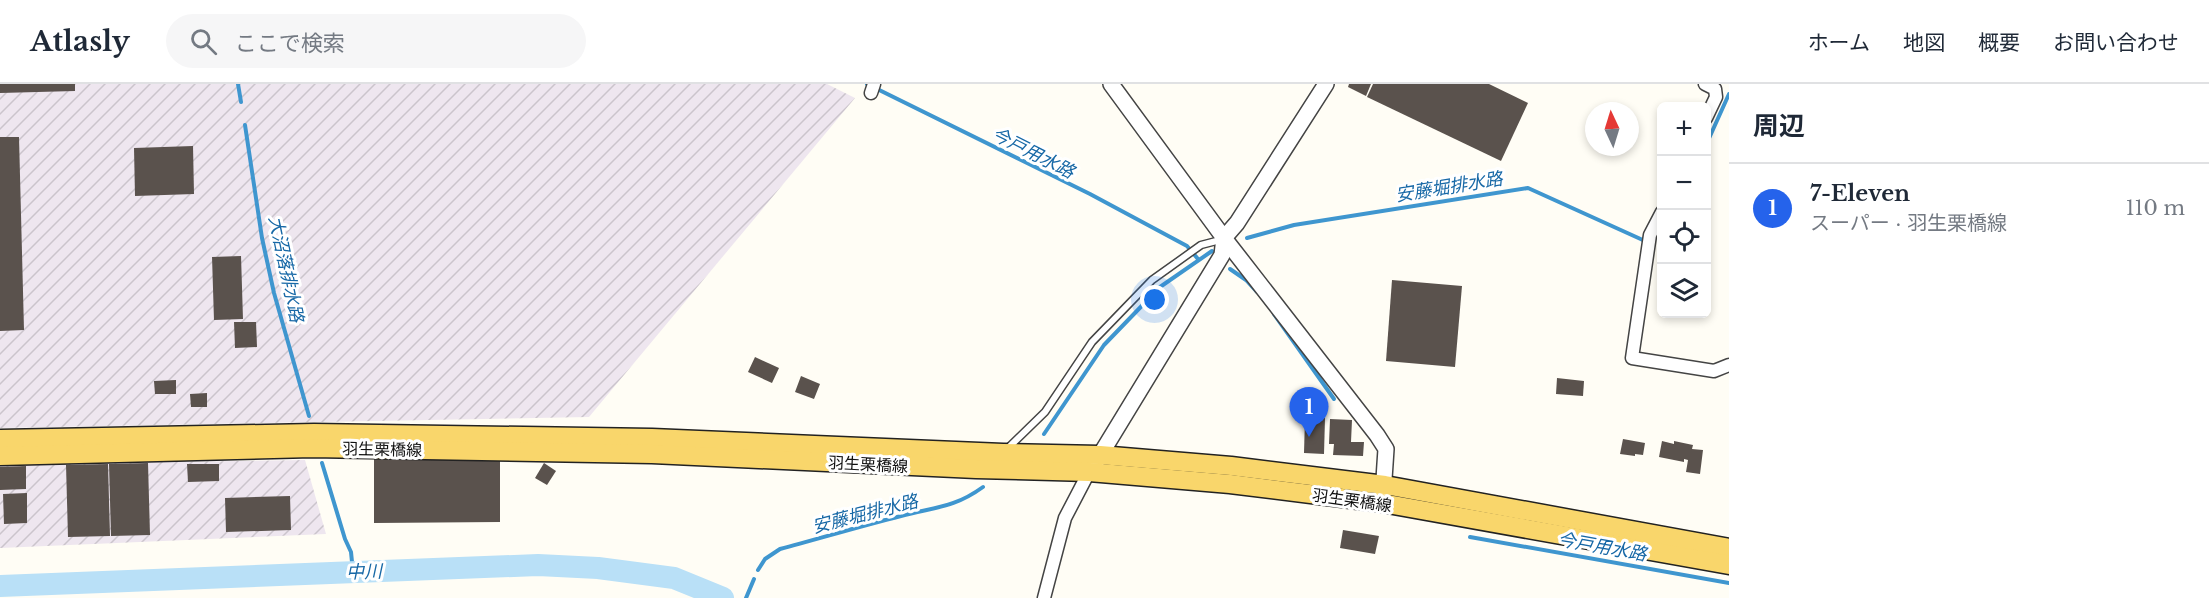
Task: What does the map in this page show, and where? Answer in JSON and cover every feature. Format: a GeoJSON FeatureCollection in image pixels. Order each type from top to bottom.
{"type":"FeatureCollection","features":[{"type":"Feature","properties":{"kind":"main road","name":"羽生栗橋線"},"geometry":{"type":"LineString","coordinates":[[0,439],[302,433],[395,434],[652,438],[1100,455],[1231,466],[1383,494],[1729,565]]}},
{"type":"Feature","properties":{"kind":"main road","name":"羽生栗橋線"},"geometry":{"type":"LineString","coordinates":[[0,456],[324,448],[652,454],[975,470],[1089,472],[1383,494],[1729,548]]}},
{"type":"Feature","properties":{"kind":"street"},"geometry":{"type":"LineString","coordinates":[[1111,84],[1224,238],[1382,442],[1386,449],[1383,494]]}},
{"type":"Feature","properties":{"kind":"street"},"geometry":{"type":"LineString","coordinates":[[1044,598],[1065,518],[1089,472],[1222,255],[1224,238],[1237,223],[1326,84]]}},
{"type":"Feature","properties":{"kind":"street"},"geometry":{"type":"LineString","coordinates":[[1705,84],[1715,88],[1716,98],[1711,109]]}},
{"type":"Feature","properties":{"kind":"street"},"geometry":{"type":"LineString","coordinates":[[1657,222],[1650,235],[1632,358],[1714,371],[1729,365]]}},
{"type":"Feature","properties":{"kind":"lane"},"geometry":{"type":"LineString","coordinates":[[1003,453],[1045,412],[1092,342],[1152,280],[1201,245],[1224,238]]}},
{"type":"Feature","properties":{"kind":"shaded area"},"geometry":{"type":"Polygon","coordinates":[[[0,84],[827,84],[855,98],[589,417],[0,428],[0,84]]]}},
{"type":"Feature","properties":{"kind":"shaded area"},"geometry":{"type":"Polygon","coordinates":[[[305,460],[326,534],[0,548],[0,464],[305,460]]]}},
{"type":"Feature","properties":{"kind":"building"},"geometry":{"type":"Polygon","coordinates":[[[0,84],[75,84],[75,91],[0,93],[0,84]]]}},
{"type":"Feature","properties":{"kind":"building"},"geometry":{"type":"Polygon","coordinates":[[[1349,84],[1371,84],[1366,96],[1348,87],[1349,84]]]}},
{"type":"Feature","properties":{"kind":"building"},"geometry":{"type":"Polygon","coordinates":[[[1373,84],[1489,84],[1528,103],[1501,161],[1367,97],[1373,84]]]}},
{"type":"Feature","properties":{"kind":"building"},"geometry":{"type":"Polygon","coordinates":[[[0,137],[19,137],[24,330],[0,331],[0,137]]]}},
{"type":"Feature","properties":{"kind":"building"},"geometry":{"type":"Polygon","coordinates":[[[193,146],[194,194],[135,196],[134,148],[193,146]]]}},
{"type":"Feature","properties":{"kind":"building"},"geometry":{"type":"Polygon","coordinates":[[[241,256],[243,319],[214,320],[212,257],[241,256]]]}},
{"type":"Feature","properties":{"kind":"building"},"geometry":{"type":"Polygon","coordinates":[[[1392,280],[1462,286],[1455,367],[1386,361],[1392,280]]]}},
{"type":"Feature","properties":{"kind":"building"},"geometry":{"type":"Polygon","coordinates":[[[234,322],[256,322],[257,347],[235,348],[234,322]]]}},
{"type":"Feature","properties":{"kind":"building"},"geometry":{"type":"Polygon","coordinates":[[[755,357],[779,368],[772,383],[748,372],[755,357]]]}},
{"type":"Feature","properties":{"kind":"building"},"geometry":{"type":"Polygon","coordinates":[[[801,376],[820,384],[814,399],[795,392],[801,376]]]}},
{"type":"Feature","properties":{"kind":"building"},"geometry":{"type":"Polygon","coordinates":[[[1557,378],[1584,381],[1583,396],[1556,394],[1557,378]]]}},
{"type":"Feature","properties":{"kind":"building"},"geometry":{"type":"Polygon","coordinates":[[[176,380],[176,394],[155,394],[154,381],[176,380]]]}},
{"type":"Feature","properties":{"kind":"building"},"geometry":{"type":"Polygon","coordinates":[[[207,393],[207,407],[191,407],[190,394],[207,393]]]}},
{"type":"Feature","properties":{"kind":"building"},"geometry":{"type":"Polygon","coordinates":[[[1305,418],[1325,418],[1324,454],[1304,453],[1305,418]]]}},
{"type":"Feature","properties":{"kind":"building"},"geometry":{"type":"Polygon","coordinates":[[[1330,419],[1352,420],[1351,442],[1364,442],[1363,456],[1333,455],[1334,444],[1329,444],[1330,419]]]}},
{"type":"Feature","properties":{"kind":"building"},"geometry":{"type":"Polygon","coordinates":[[[1623,439],[1645,443],[1643,455],[1620,454],[1623,439]]]}},
{"type":"Feature","properties":{"kind":"building"},"geometry":{"type":"Polygon","coordinates":[[[1662,441],[1693,445],[1692,449],[1703,450],[1700,474],[1686,472],[1688,460],[1684,459],[1684,462],[1659,457],[1662,441]]]}},
{"type":"Feature","properties":{"kind":"building"},"geometry":{"type":"Polygon","coordinates":[[[500,456],[500,522],[374,523],[374,457],[500,456]]]}},
{"type":"Feature","properties":{"kind":"building"},"geometry":{"type":"Polygon","coordinates":[[[148,463],[150,535],[111,536],[109,464],[148,463]]]}},
{"type":"Feature","properties":{"kind":"building"},"geometry":{"type":"Polygon","coordinates":[[[544,463],[556,471],[547,485],[535,478],[544,463]]]}},
{"type":"Feature","properties":{"kind":"building"},"geometry":{"type":"Polygon","coordinates":[[[108,464],[110,536],[68,537],[66,465],[108,464]]]}},
{"type":"Feature","properties":{"kind":"building"},"geometry":{"type":"Polygon","coordinates":[[[187,464],[219,464],[219,481],[188,482],[187,464]]]}},
{"type":"Feature","properties":{"kind":"building"},"geometry":{"type":"Polygon","coordinates":[[[26,466],[26,489],[0,490],[0,467],[26,466]]]}},
{"type":"Feature","properties":{"kind":"building"},"geometry":{"type":"Polygon","coordinates":[[[27,493],[27,523],[4,524],[3,494],[27,493]]]}},
{"type":"Feature","properties":{"kind":"building"},"geometry":{"type":"Polygon","coordinates":[[[290,496],[291,530],[226,532],[225,498],[290,496]]]}},
{"type":"Feature","properties":{"kind":"building"},"geometry":{"type":"Polygon","coordinates":[[[1343,530],[1379,536],[1375,554],[1340,548],[1343,530]]]}},
{"type":"Feature","properties":{"kind":"waterway","name":"大沼落排水路"},"geometry":{"type":"LineString","coordinates":[[238,84],[241,102]]}},
{"type":"Feature","properties":{"kind":"waterway","name":"今戸用水路"},"geometry":{"type":"LineString","coordinates":[[867,84],[1090,194],[1187,246],[1198,259]]}},
{"type":"Feature","properties":{"kind":"waterway","name":"安藤堀排水路"},"geometry":{"type":"LineString","coordinates":[[1711,134],[1729,94]]}},
{"type":"Feature","properties":{"kind":"waterway","name":"大沼落排水路"},"geometry":{"type":"LineString","coordinates":[[245,125],[262,238],[274,293],[309,416]]}},
{"type":"Feature","properties":{"kind":"waterway","name":"安藤堀排水路"},"geometry":{"type":"LineString","coordinates":[[1247,238],[1294,225],[1528,188],[1645,241]]}},
{"type":"Feature","properties":{"kind":"waterway","name":"安藤堀排水路"},"geometry":{"type":"LineString","coordinates":[[1044,434],[1104,345],[1160,287],[1212,251]]}},
{"type":"Feature","properties":{"kind":"waterway","name":"今戸用水路"},"geometry":{"type":"LineString","coordinates":[[1230,269],[1246,280],[1257,292]]}},
{"type":"Feature","properties":{"kind":"waterway","name":"今戸用水路"},"geometry":{"type":"LineString","coordinates":[[1274,314],[1334,399]]}},
{"type":"Feature","properties":{"kind":"waterway","name":"大沼落排水路"},"geometry":{"type":"LineString","coordinates":[[322,463],[351,552],[353,572]]}},
{"type":"Feature","properties":{"kind":"waterway","name":"安藤堀排水路"},"geometry":{"type":"LineString","coordinates":[[758,570],[765,559],[780,549],[944,506],[963,499],[983,487]]}},
{"type":"Feature","properties":{"kind":"waterway","name":"今戸用水路"},"geometry":{"type":"LineString","coordinates":[[1470,537],[1729,583]]}},
{"type":"Feature","properties":{"kind":"waterway","name":"中川"},"geometry":{"type":"LineString","coordinates":[[0,586],[538,565],[598,568],[674,578],[723,598]]}},
{"type":"Feature","properties":{"kind":"waterway","name":"安藤堀排水路"},"geometry":{"type":"LineString","coordinates":[[746,598],[754,579]]}},
{"type":"Feature","properties":{"kind":"place","name":"7-Eleven"},"geometry":{"type":"Point","coordinates":[1309,437]}}]}
